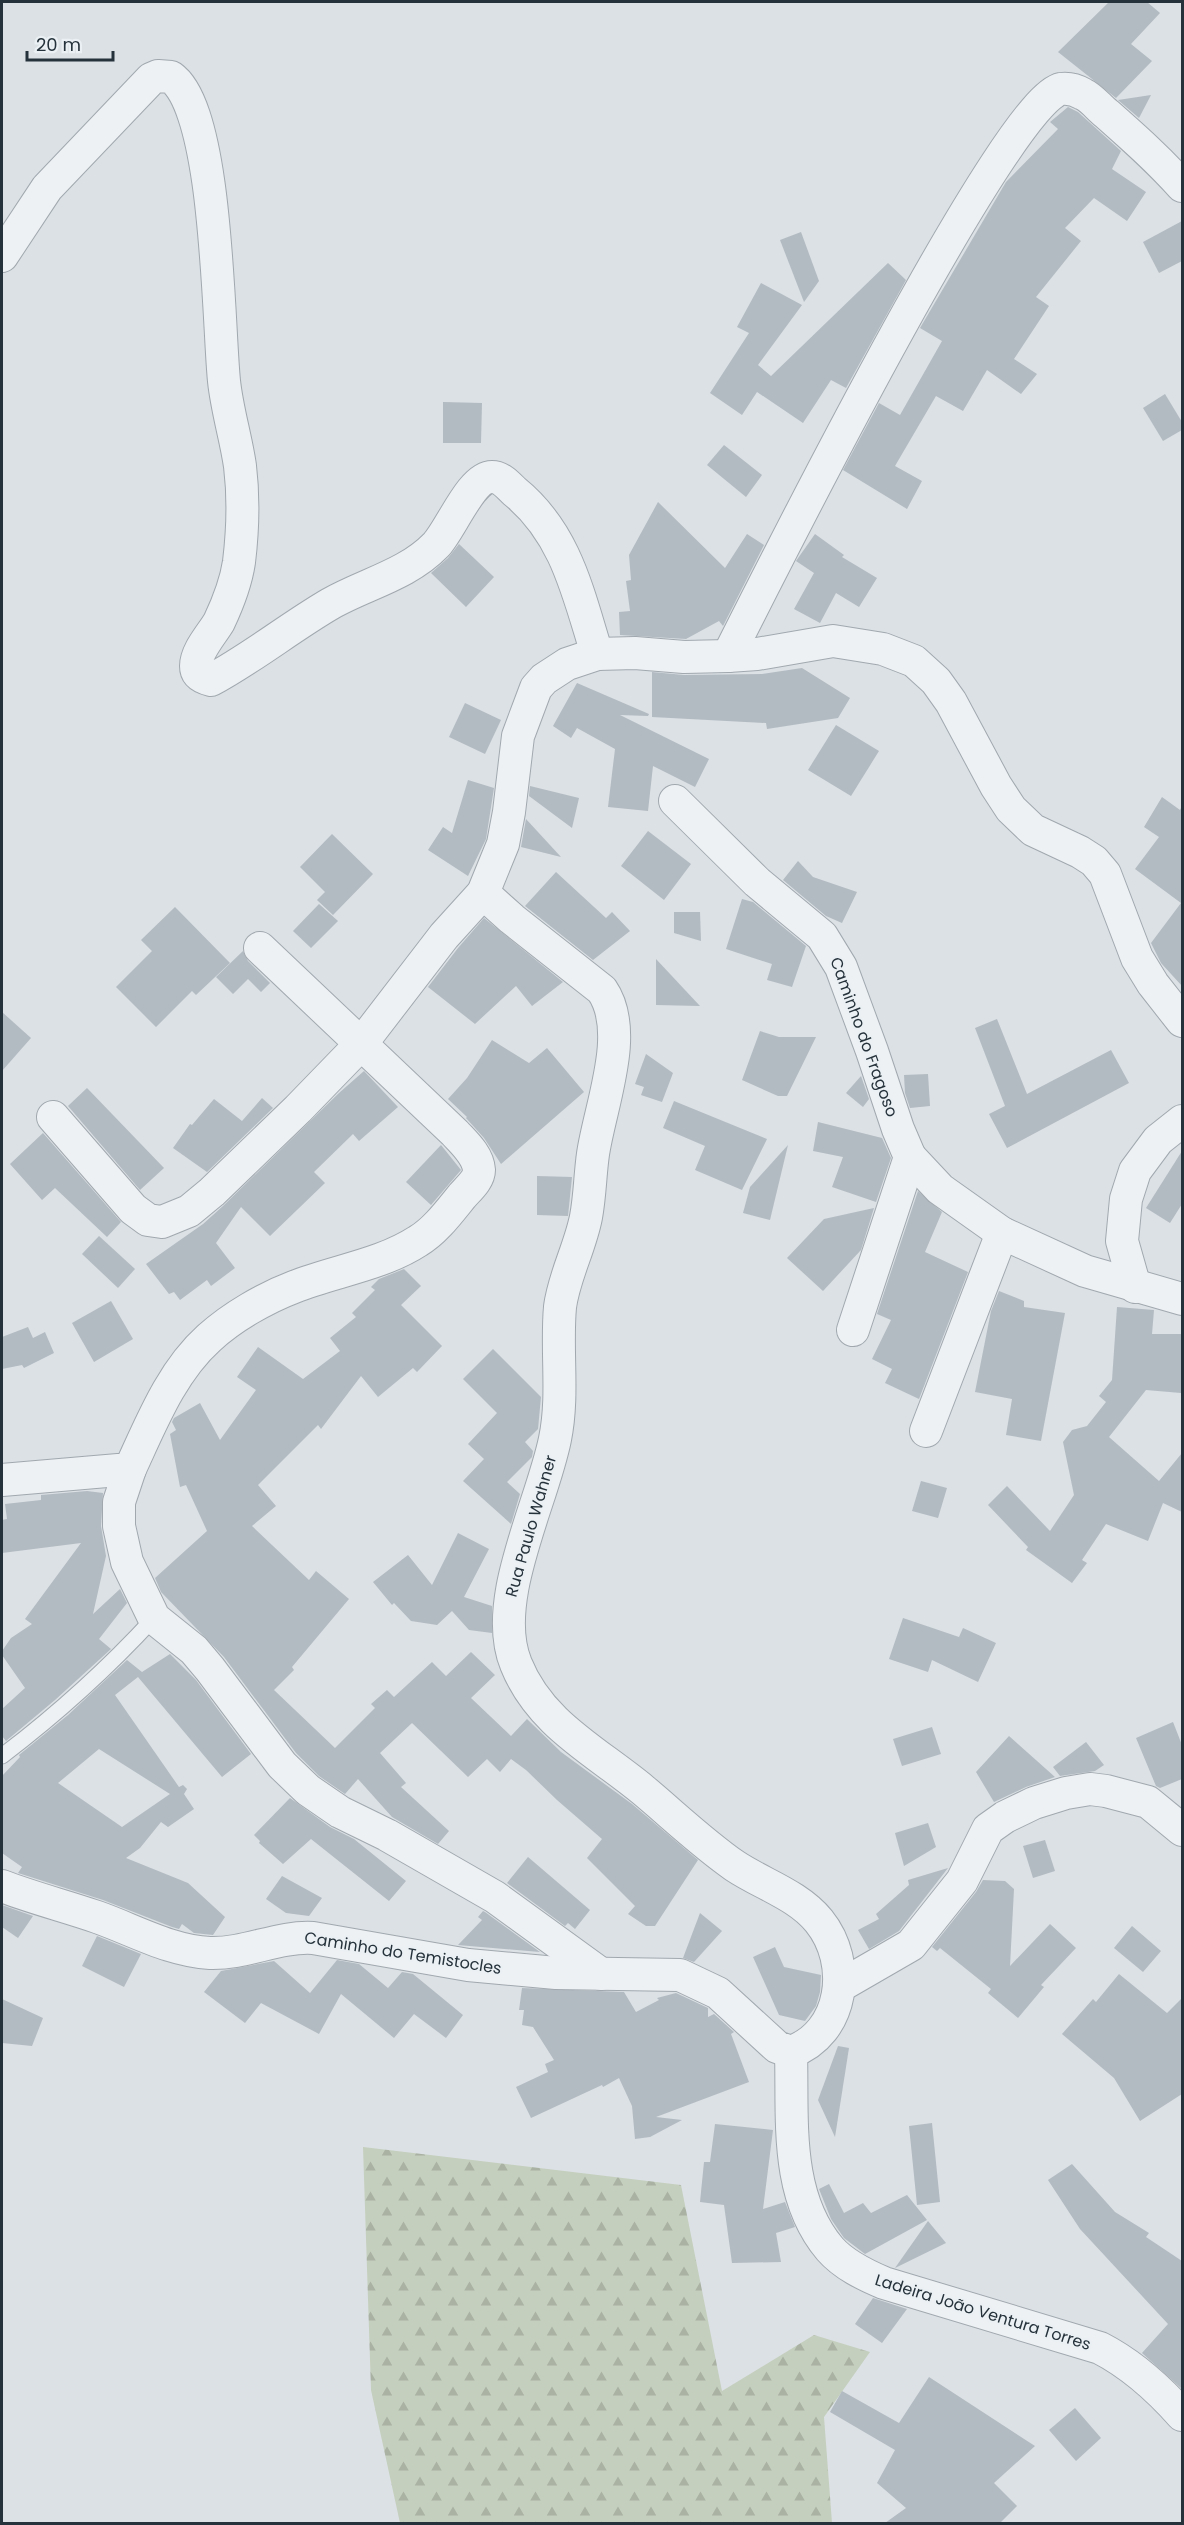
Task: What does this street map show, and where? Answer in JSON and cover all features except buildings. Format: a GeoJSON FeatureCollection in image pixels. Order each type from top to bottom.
{"type":"FeatureCollection","features":[{"type":"Feature","properties":{"kind":"street"},"geometry":{"type":"LineString","coordinates":[[2,256],[47,188],[105,125],[151,80],[158,76],[171,77],[184,90],[192,109],[207,175],[217,237],[217,292],[224,384],[240,466],[244,512],[237,577],[219,622],[197,660],[197,672],[201,677],[211,680],[242,663],[330,604],[396,574],[417,560],[446,534],[471,489],[483,478],[491,477],[498,478],[519,494],[548,527],[574,575],[597,654]]}},
{"type":"Feature","properties":{"kind":"street"},"geometry":{"type":"LineString","coordinates":[[728,656],[815,483],[910,310],[1009,142],[1045,100],[1055,91],[1063,89],[1085,94],[1140,142],[1182,186]]}},
{"type":"Feature","properties":{"kind":"street"},"geometry":{"type":"LineString","coordinates":[[53,1117],[133,1209],[148,1220],[162,1222],[189,1211],[212,1192],[361,1044],[444,936],[483,893],[503,844],[518,736],[532,698],[540,684],[556,671],[567,664],[597,654],[728,656],[757,654],[833,641],[883,649],[914,661],[936,681],[951,702],[996,786],[1011,809],[1033,830],[1080,852],[1094,861],[1105,874],[1137,958],[1153,984],[1182,1021]]}},
{"type":"Feature","properties":{"kind":"street","name":"Caminho do Fragoso"},"geometry":{"type":"LineString","coordinates":[[675,801],[757,882],[822,936],[841,967],[910,1157],[940,1189],[1002,1233],[1085,1271],[1182,1299]]}},
{"type":"Feature","properties":{"kind":"street","name":"Rua Paulo Wahner"},"geometry":{"type":"LineString","coordinates":[[483,893],[512,919],[602,990],[609,999],[615,1025],[611,1066],[592,1156],[586,1217],[566,1277],[560,1307],[561,1394],[555,1442],[510,1598],[508,1626],[514,1660],[526,1688],[547,1714],[575,1740],[643,1790],[695,1836],[738,1868],[803,1905],[820,1922],[831,1944],[840,1986],[834,2010],[823,2031],[807,2046],[791,2052]]}},
{"type":"Feature","properties":{"kind":"street"},"geometry":{"type":"LineString","coordinates":[[260,948],[455,1133],[470,1150],[479,1170],[476,1179],[449,1212],[419,1240],[349,1270],[293,1287],[249,1310],[209,1337],[183,1366],[130,1469],[118,1502],[119,1526],[127,1562],[154,1618],[194,1650],[282,1766],[309,1790],[340,1812],[387,1835],[495,1897],[601,1974]]}},
{"type":"Feature","properties":{"kind":"street"},"geometry":{"type":"LineString","coordinates":[[1135,1287],[1122,1241],[1126,1199],[1135,1172],[1158,1140],[1182,1121]]}},
{"type":"Feature","properties":{"kind":"street"},"geometry":{"type":"LineString","coordinates":[[853,1330],[910,1157]]}},
{"type":"Feature","properties":{"kind":"street"},"geometry":{"type":"LineString","coordinates":[[926,1431],[1002,1233]]}},
{"type":"Feature","properties":{"kind":"street"},"geometry":{"type":"LineString","coordinates":[[2,1480],[130,1469]]}},
{"type":"Feature","properties":{"kind":"street"},"geometry":{"type":"LineString","coordinates":[[840,1986],[911,1944],[962,1881],[988,1829],[1005,1817],[1034,1803],[1066,1793],[1106,1791],[1148,1802],[1182,1830]]}},
{"type":"Feature","properties":{"kind":"street","name":"Caminho do Temistocles"},"geometry":{"type":"LineString","coordinates":[[2,1886],[95,1917],[180,1949],[212,1953],[285,1938],[313,1938],[468,1965],[556,1973],[680,1975],[718,1993],[777,2048],[791,2052]]}},
{"type":"Feature","properties":{"kind":"street","name":"Ladeira João Ventura Torres"},"geometry":{"type":"LineString","coordinates":[[791,2052],[795,2161],[800,2193],[811,2221],[831,2250],[857,2271],[884,2283],[1100,2349],[1125,2361],[1140,2373],[1182,2415]]}},
{"type":"Feature","properties":{"kind":"lane"},"geometry":{"type":"LineString","coordinates":[[2,1756],[125,1650],[154,1618]]}},
{"type":"Feature","properties":{"kind":"green space"},"geometry":{"type":"Polygon","coordinates":[[[363,2147],[681,2185],[722,2391],[814,2335],[870,2352],[824,2417],[832,2523],[400,2523],[371,2390],[363,2147]]]}}]}
